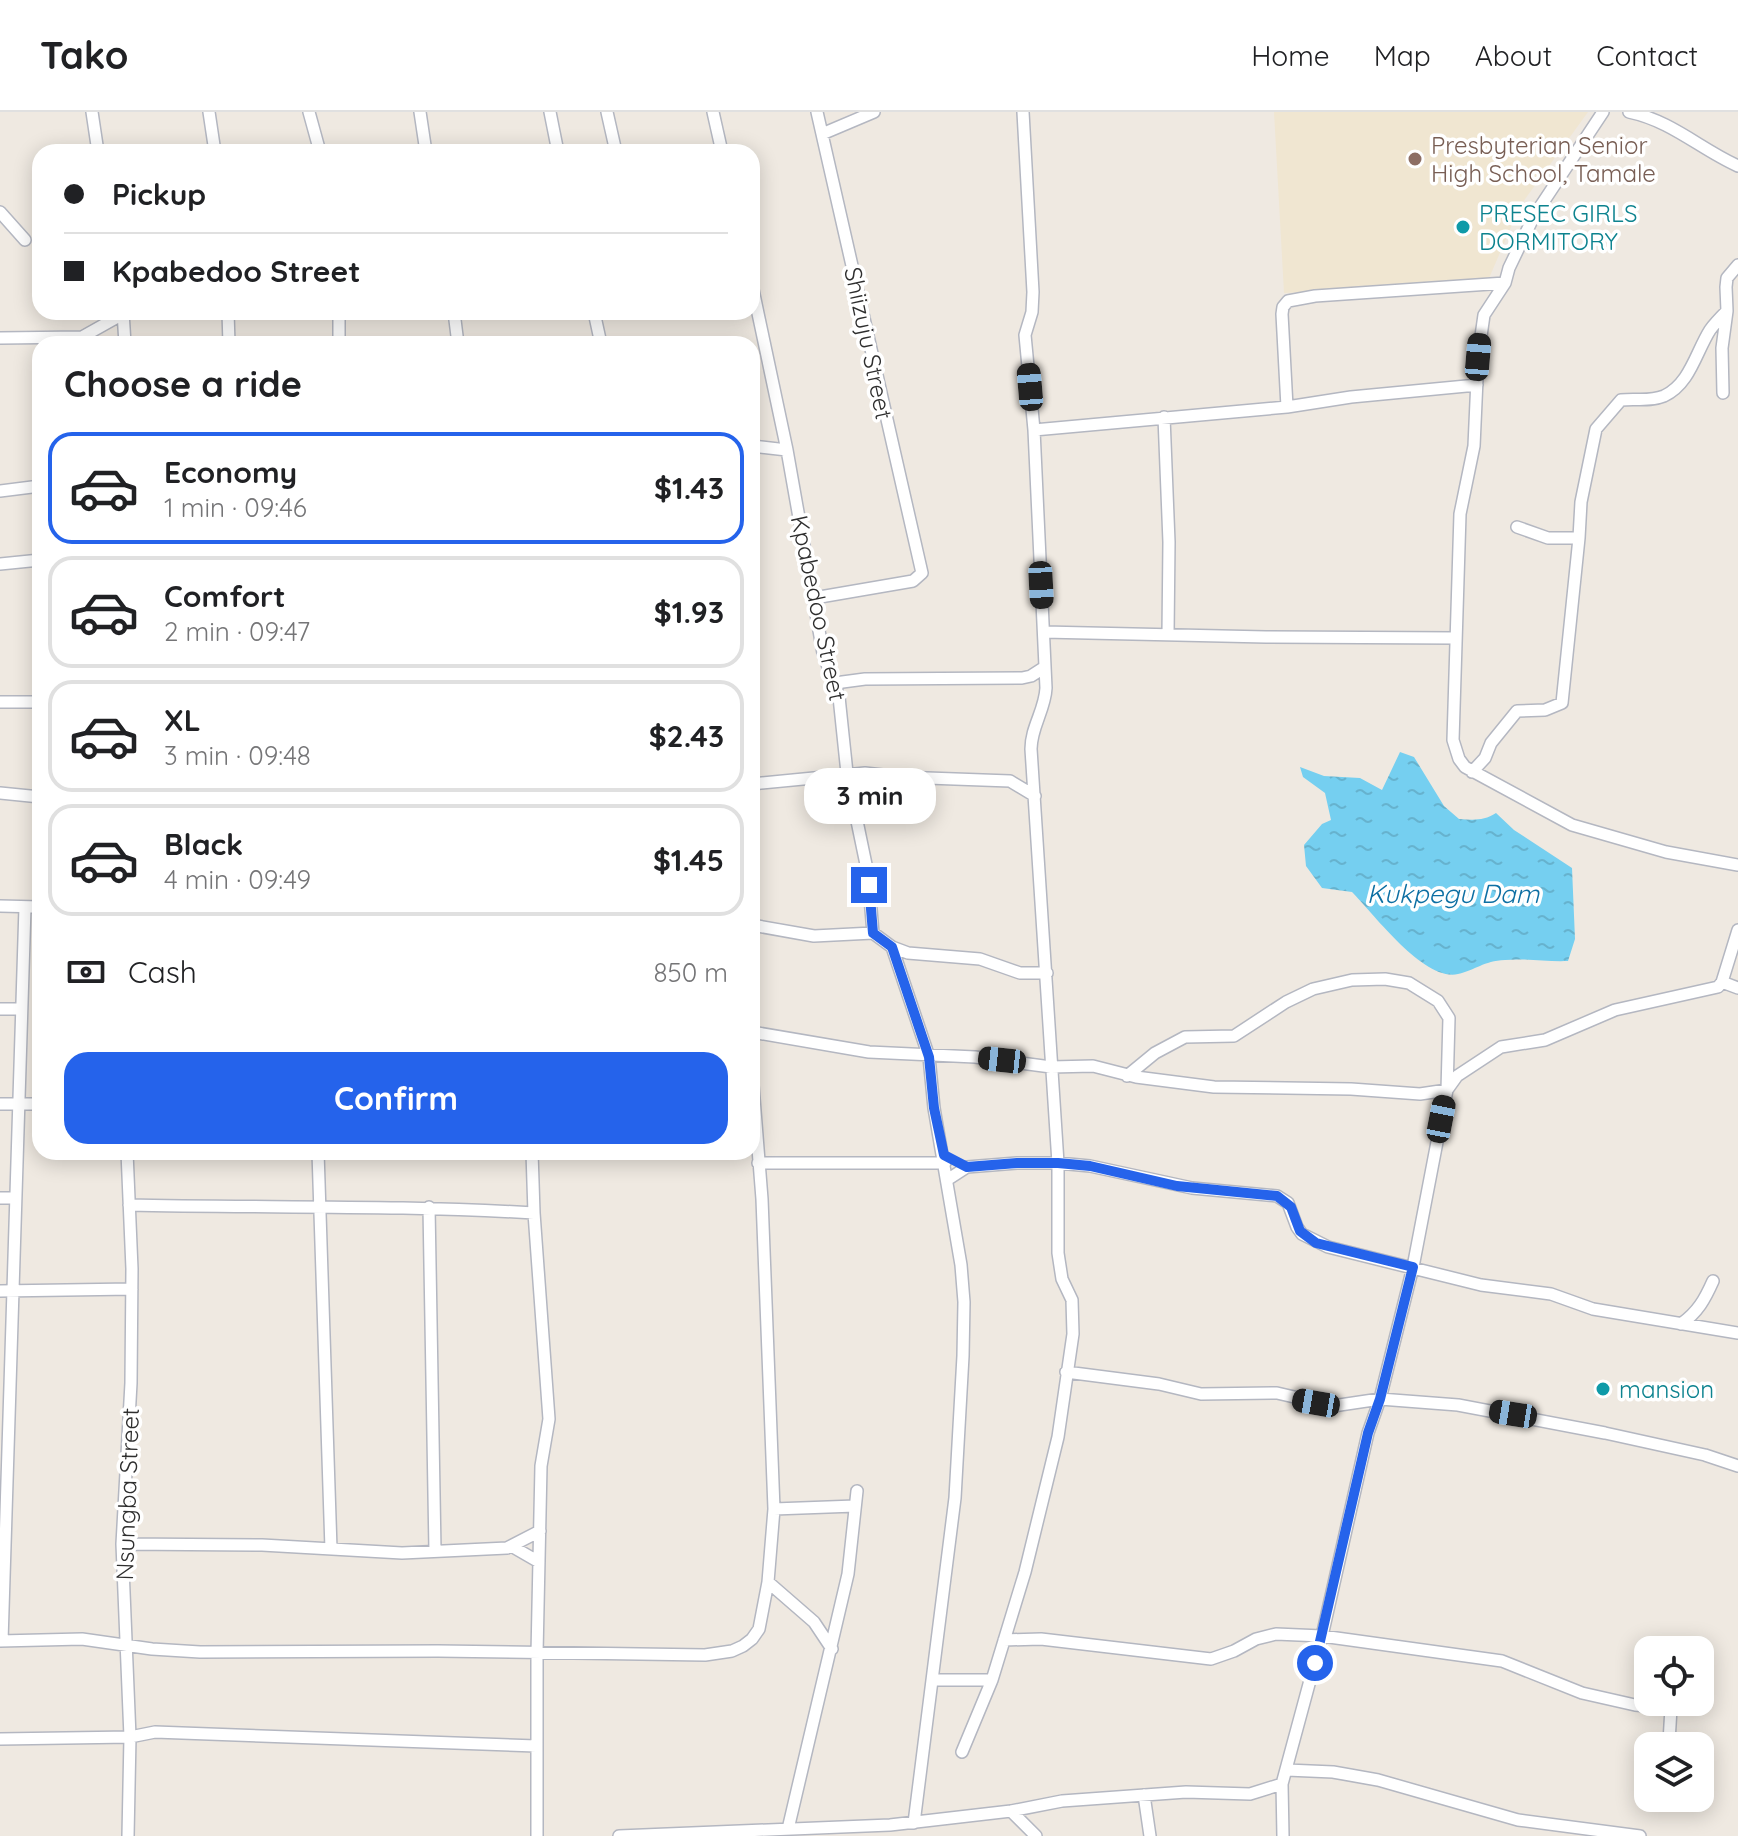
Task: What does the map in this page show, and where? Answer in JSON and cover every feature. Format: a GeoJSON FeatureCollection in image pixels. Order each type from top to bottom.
{"type":"FeatureCollection","features":[{"type":"Feature","properties":{"kind":"street"},"geometry":{"type":"LineString","coordinates":[[92,112],[97,144]]}},
{"type":"Feature","properties":{"kind":"street"},"geometry":{"type":"LineString","coordinates":[[209,112],[214,144]]}},
{"type":"Feature","properties":{"kind":"street"},"geometry":{"type":"LineString","coordinates":[[309,112],[318,144]]}},
{"type":"Feature","properties":{"kind":"street"},"geometry":{"type":"LineString","coordinates":[[420,112],[425,144]]}},
{"type":"Feature","properties":{"kind":"street"},"geometry":{"type":"LineString","coordinates":[[550,112],[556,144]]}},
{"type":"Feature","properties":{"kind":"street"},"geometry":{"type":"LineString","coordinates":[[607,112],[614,144]]}},
{"type":"Feature","properties":{"kind":"street"},"geometry":{"type":"LineString","coordinates":[[713,112],[720,144]]}},
{"type":"Feature","properties":{"kind":"street","name":"Shiizuju Street"},"geometry":{"type":"LineString","coordinates":[[814,598],[913,581],[922,573],[817,112]]}},
{"type":"Feature","properties":{"kind":"street"},"geometry":{"type":"LineString","coordinates":[[822,134],[874,112]]}},
{"type":"Feature","properties":{"kind":"street"},"geometry":{"type":"LineString","coordinates":[[962,1752],[992,1680],[1050,1477],[1073,1316],[1072,1300],[1062,1279],[1058,1253],[1058,1163],[1031,739],[1045,697],[1045,667],[1034,430],[1025,335],[1032,312],[1033,292],[1023,112]]}},
{"type":"Feature","properties":{"kind":"street"},"geometry":{"type":"LineString","coordinates":[[1603,112],[1534,216],[1505,283],[1484,315],[1474,446],[1460,514],[1453,740],[1459,759],[1472,772],[1561,821],[1666,852],[1738,865]]}},
{"type":"Feature","properties":{"kind":"street"},"geometry":{"type":"LineString","coordinates":[[1629,112],[1668,124],[1709,152],[1738,166]]}},
{"type":"Feature","properties":{"kind":"street"},"geometry":{"type":"LineString","coordinates":[[0,212],[25,240]]}},
{"type":"Feature","properties":{"kind":"street"},"geometry":{"type":"LineString","coordinates":[[1723,393],[1722,348],[1727,278],[1738,265]]}},
{"type":"Feature","properties":{"kind":"street"},"geometry":{"type":"LineString","coordinates":[[1287,407],[1282,314],[1288,301],[1315,296],[1505,283]]}},
{"type":"Feature","properties":{"kind":"street"},"geometry":{"type":"LineString","coordinates":[[1472,772],[1517,711],[1545,710],[1562,703],[1581,502],[1596,429],[1621,400],[1632,398],[1643,401],[1666,395],[1687,376],[1712,327],[1727,311]]}},
{"type":"Feature","properties":{"kind":"street"},"geometry":{"type":"LineString","coordinates":[[84,336],[111,320]]}},
{"type":"Feature","properties":{"kind":"street","name":"Kpabedoo Street"},"geometry":{"type":"LineString","coordinates":[[759,320],[787,450],[823,653],[835,683],[847,773],[868,874],[873,933]]}},
{"type":"Feature","properties":{"kind":"street"},"geometry":{"type":"LineString","coordinates":[[0,338],[32,338]]}},
{"type":"Feature","properties":{"kind":"street"},"geometry":{"type":"LineString","coordinates":[[1034,430],[1287,407],[1351,397],[1477,385]]}},
{"type":"Feature","properties":{"kind":"street"},"geometry":{"type":"LineString","coordinates":[[1164,417],[1169,530],[1168,634]]}},
{"type":"Feature","properties":{"kind":"street"},"geometry":{"type":"LineString","coordinates":[[760,447],[787,450]]}},
{"type":"Feature","properties":{"kind":"street"},"geometry":{"type":"LineString","coordinates":[[0,491],[32,487]]}},
{"type":"Feature","properties":{"kind":"street"},"geometry":{"type":"LineString","coordinates":[[1517,527],[1548,538],[1579,538]]}},
{"type":"Feature","properties":{"kind":"street"},"geometry":{"type":"LineString","coordinates":[[0,564],[32,561]]}},
{"type":"Feature","properties":{"kind":"street"},"geometry":{"type":"LineString","coordinates":[[1044,632],[1456,638]]}},
{"type":"Feature","properties":{"kind":"street"},"geometry":{"type":"LineString","coordinates":[[835,683],[865,679],[1022,678],[1045,667]]}},
{"type":"Feature","properties":{"kind":"street"},"geometry":{"type":"LineString","coordinates":[[0,702],[32,702]]}},
{"type":"Feature","properties":{"kind":"street"},"geometry":{"type":"LineString","coordinates":[[760,783],[847,773],[999,779],[1020,785],[1035,796]]}},
{"type":"Feature","properties":{"kind":"street"},"geometry":{"type":"LineString","coordinates":[[0,793],[32,796]]}},
{"type":"Feature","properties":{"kind":"street"},"geometry":{"type":"LineString","coordinates":[[0,906],[32,907]]}},
{"type":"Feature","properties":{"kind":"street"},"geometry":{"type":"LineString","coordinates":[[25,907],[15,1198],[6,1292],[1,1641],[82,1639],[200,1652],[438,1651],[705,1655],[732,1651],[752,1639],[759,1629],[768,1582],[774,1509],[770,1360],[758,1160]]}},
{"type":"Feature","properties":{"kind":"street"},"geometry":{"type":"LineString","coordinates":[[760,926],[814,936],[842,932],[873,933],[892,947],[922,955],[990,961],[1020,973],[1047,973]]}},
{"type":"Feature","properties":{"kind":"street"},"geometry":{"type":"LineString","coordinates":[[760,1033],[869,1052],[975,1057],[1051,1067],[1093,1066],[1127,1076],[1214,1087],[1351,1089],[1420,1094],[1447,1090],[1457,1076],[1506,1045],[1545,1040],[1615,1010],[1712,989],[1722,982],[1738,930]]}},
{"type":"Feature","properties":{"kind":"street"},"geometry":{"type":"LineString","coordinates":[[892,947],[929,1057],[934,1108],[961,1265],[963,1356],[955,1498],[914,1823]]}},
{"type":"Feature","properties":{"kind":"street"},"geometry":{"type":"LineString","coordinates":[[1127,1076],[1155,1053],[1185,1037],[1234,1036],[1286,1002],[1313,989],[1352,980],[1385,979],[1409,983],[1438,1001],[1449,1018],[1447,1090],[1413,1267],[1380,1399],[1368,1433],[1322,1636],[1282,1784],[1283,1836]]}},
{"type":"Feature","properties":{"kind":"street"},"geometry":{"type":"LineString","coordinates":[[1722,982],[1738,988]]}},
{"type":"Feature","properties":{"kind":"street"},"geometry":{"type":"LineString","coordinates":[[0,1009],[21,1009]]}},
{"type":"Feature","properties":{"kind":"street"},"geometry":{"type":"LineString","coordinates":[[0,1104],[32,1104]]}},
{"type":"Feature","properties":{"kind":"street"},"geometry":{"type":"LineString","coordinates":[[758,1163],[944,1159],[967,1167],[1058,1163],[1090,1166],[1177,1186],[1277,1196],[1291,1207],[1300,1231],[1316,1243],[1481,1285],[1551,1294],[1593,1309],[1738,1333]]}},
{"type":"Feature","properties":{"kind":"street","name":"Nsungba Street"},"geometry":{"type":"LineString","coordinates":[[127,1160],[132,1289],[130,1415],[122,1544],[130,1737],[128,1836]]}},
{"type":"Feature","properties":{"kind":"street"},"geometry":{"type":"LineString","coordinates":[[318,1160],[331,1549]]}},
{"type":"Feature","properties":{"kind":"street"},"geometry":{"type":"LineString","coordinates":[[532,1160],[549,1419],[541,1466],[537,1836]]}},
{"type":"Feature","properties":{"kind":"street"},"geometry":{"type":"LineString","coordinates":[[947,1180],[967,1167]]}},
{"type":"Feature","properties":{"kind":"street"},"geometry":{"type":"LineString","coordinates":[[0,1198],[15,1198]]}},
{"type":"Feature","properties":{"kind":"street"},"geometry":{"type":"LineString","coordinates":[[129,1205],[318,1209],[429,1207],[534,1213]]}},
{"type":"Feature","properties":{"kind":"street"},"geometry":{"type":"LineString","coordinates":[[429,1207],[435,1551]]}},
{"type":"Feature","properties":{"kind":"street"},"geometry":{"type":"LineString","coordinates":[[1681,1324],[1693,1316],[1702,1304],[1713,1281]]}},
{"type":"Feature","properties":{"kind":"street"},"geometry":{"type":"LineString","coordinates":[[6,1292],[132,1289]]}},
{"type":"Feature","properties":{"kind":"street"},"geometry":{"type":"LineString","coordinates":[[1066,1372],[1159,1384],[1201,1394],[1277,1393],[1333,1406],[1380,1399],[1458,1405],[1705,1455],[1738,1466]]}},
{"type":"Feature","properties":{"kind":"street"},"geometry":{"type":"LineString","coordinates":[[788,1829],[848,1574],[857,1491]]}},
{"type":"Feature","properties":{"kind":"street"},"geometry":{"type":"LineString","coordinates":[[774,1509],[855,1506]]}},
{"type":"Feature","properties":{"kind":"street"},"geometry":{"type":"LineString","coordinates":[[122,1544],[262,1545],[402,1553],[513,1547],[540,1531]]}},
{"type":"Feature","properties":{"kind":"street"},"geometry":{"type":"LineString","coordinates":[[513,1547],[539,1562]]}},
{"type":"Feature","properties":{"kind":"street"},"geometry":{"type":"LineString","coordinates":[[768,1582],[814,1622],[832,1649]]}},
{"type":"Feature","properties":{"kind":"street"},"geometry":{"type":"LineString","coordinates":[[1004,1640],[1041,1639],[1211,1659],[1256,1639],[1276,1634],[1322,1636],[1502,1661],[1603,1699],[1671,1708],[1670,1732]]}},
{"type":"Feature","properties":{"kind":"street"},"geometry":{"type":"LineString","coordinates":[[932,1680],[992,1680]]}},
{"type":"Feature","properties":{"kind":"street"},"geometry":{"type":"LineString","coordinates":[[0,1739],[130,1737],[155,1732],[536,1746]]}},
{"type":"Feature","properties":{"kind":"street"},"geometry":{"type":"LineString","coordinates":[[1287,1770],[1333,1772],[1378,1780],[1518,1820],[1640,1836]]}},
{"type":"Feature","properties":{"kind":"street"},"geometry":{"type":"LineString","coordinates":[[619,1836],[717,1835],[788,1829],[892,1831],[914,1823],[1062,1801],[1186,1792],[1250,1794],[1282,1784]]}},
{"type":"Feature","properties":{"kind":"street"},"geometry":{"type":"LineString","coordinates":[[1144,1795],[1150,1836]]}},
{"type":"Feature","properties":{"kind":"street"},"geometry":{"type":"LineString","coordinates":[[1011,1811],[1036,1836]]}},
{"type":"Feature","properties":{"kind":"shaded area","name":"Presbyterian Senior High School, Tamale"},"geometry":{"type":"Polygon","coordinates":[[[1274,112],[1588,112],[1520,206],[1487,283],[1284,293],[1274,112]]]}},
{"type":"Feature","properties":{"kind":"water","name":"Kukpegu Dam"},"geometry":{"type":"Polygon","coordinates":[[[1400,752],[1414,757],[1444,806],[1459,819],[1483,819],[1496,813],[1514,830],[1572,868],[1575,939],[1568,961],[1497,961],[1458,974],[1445,974],[1430,968],[1400,944],[1352,892],[1322,888],[1306,866],[1304,845],[1322,824],[1331,820],[1325,793],[1303,777],[1300,767],[1324,776],[1360,778],[1382,790],[1400,752]]]}},
{"type":"Feature","properties":{"kind":"place","name":"Presbyterian Senior High School, Tamale"},"geometry":{"type":"Point","coordinates":[1415,159]}},
{"type":"Feature","properties":{"kind":"place","name":"PRESEC GIRLS DORMITORY"},"geometry":{"type":"Point","coordinates":[1463,227]}},
{"type":"Feature","properties":{"kind":"place","name":"mansion"},"geometry":{"type":"Point","coordinates":[1603,1389]}},
{"type":"Feature","properties":{"kind":"route"},"geometry":{"type":"LineString","coordinates":[[869,885],[873,933],[892,947],[929,1057],[934,1108],[944,1155],[967,1167],[1058,1163],[1090,1166],[1177,1186],[1277,1196],[1293,1210],[1300,1231],[1316,1243],[1413,1267],[1380,1399],[1368,1433],[1315,1663]]}}]}
